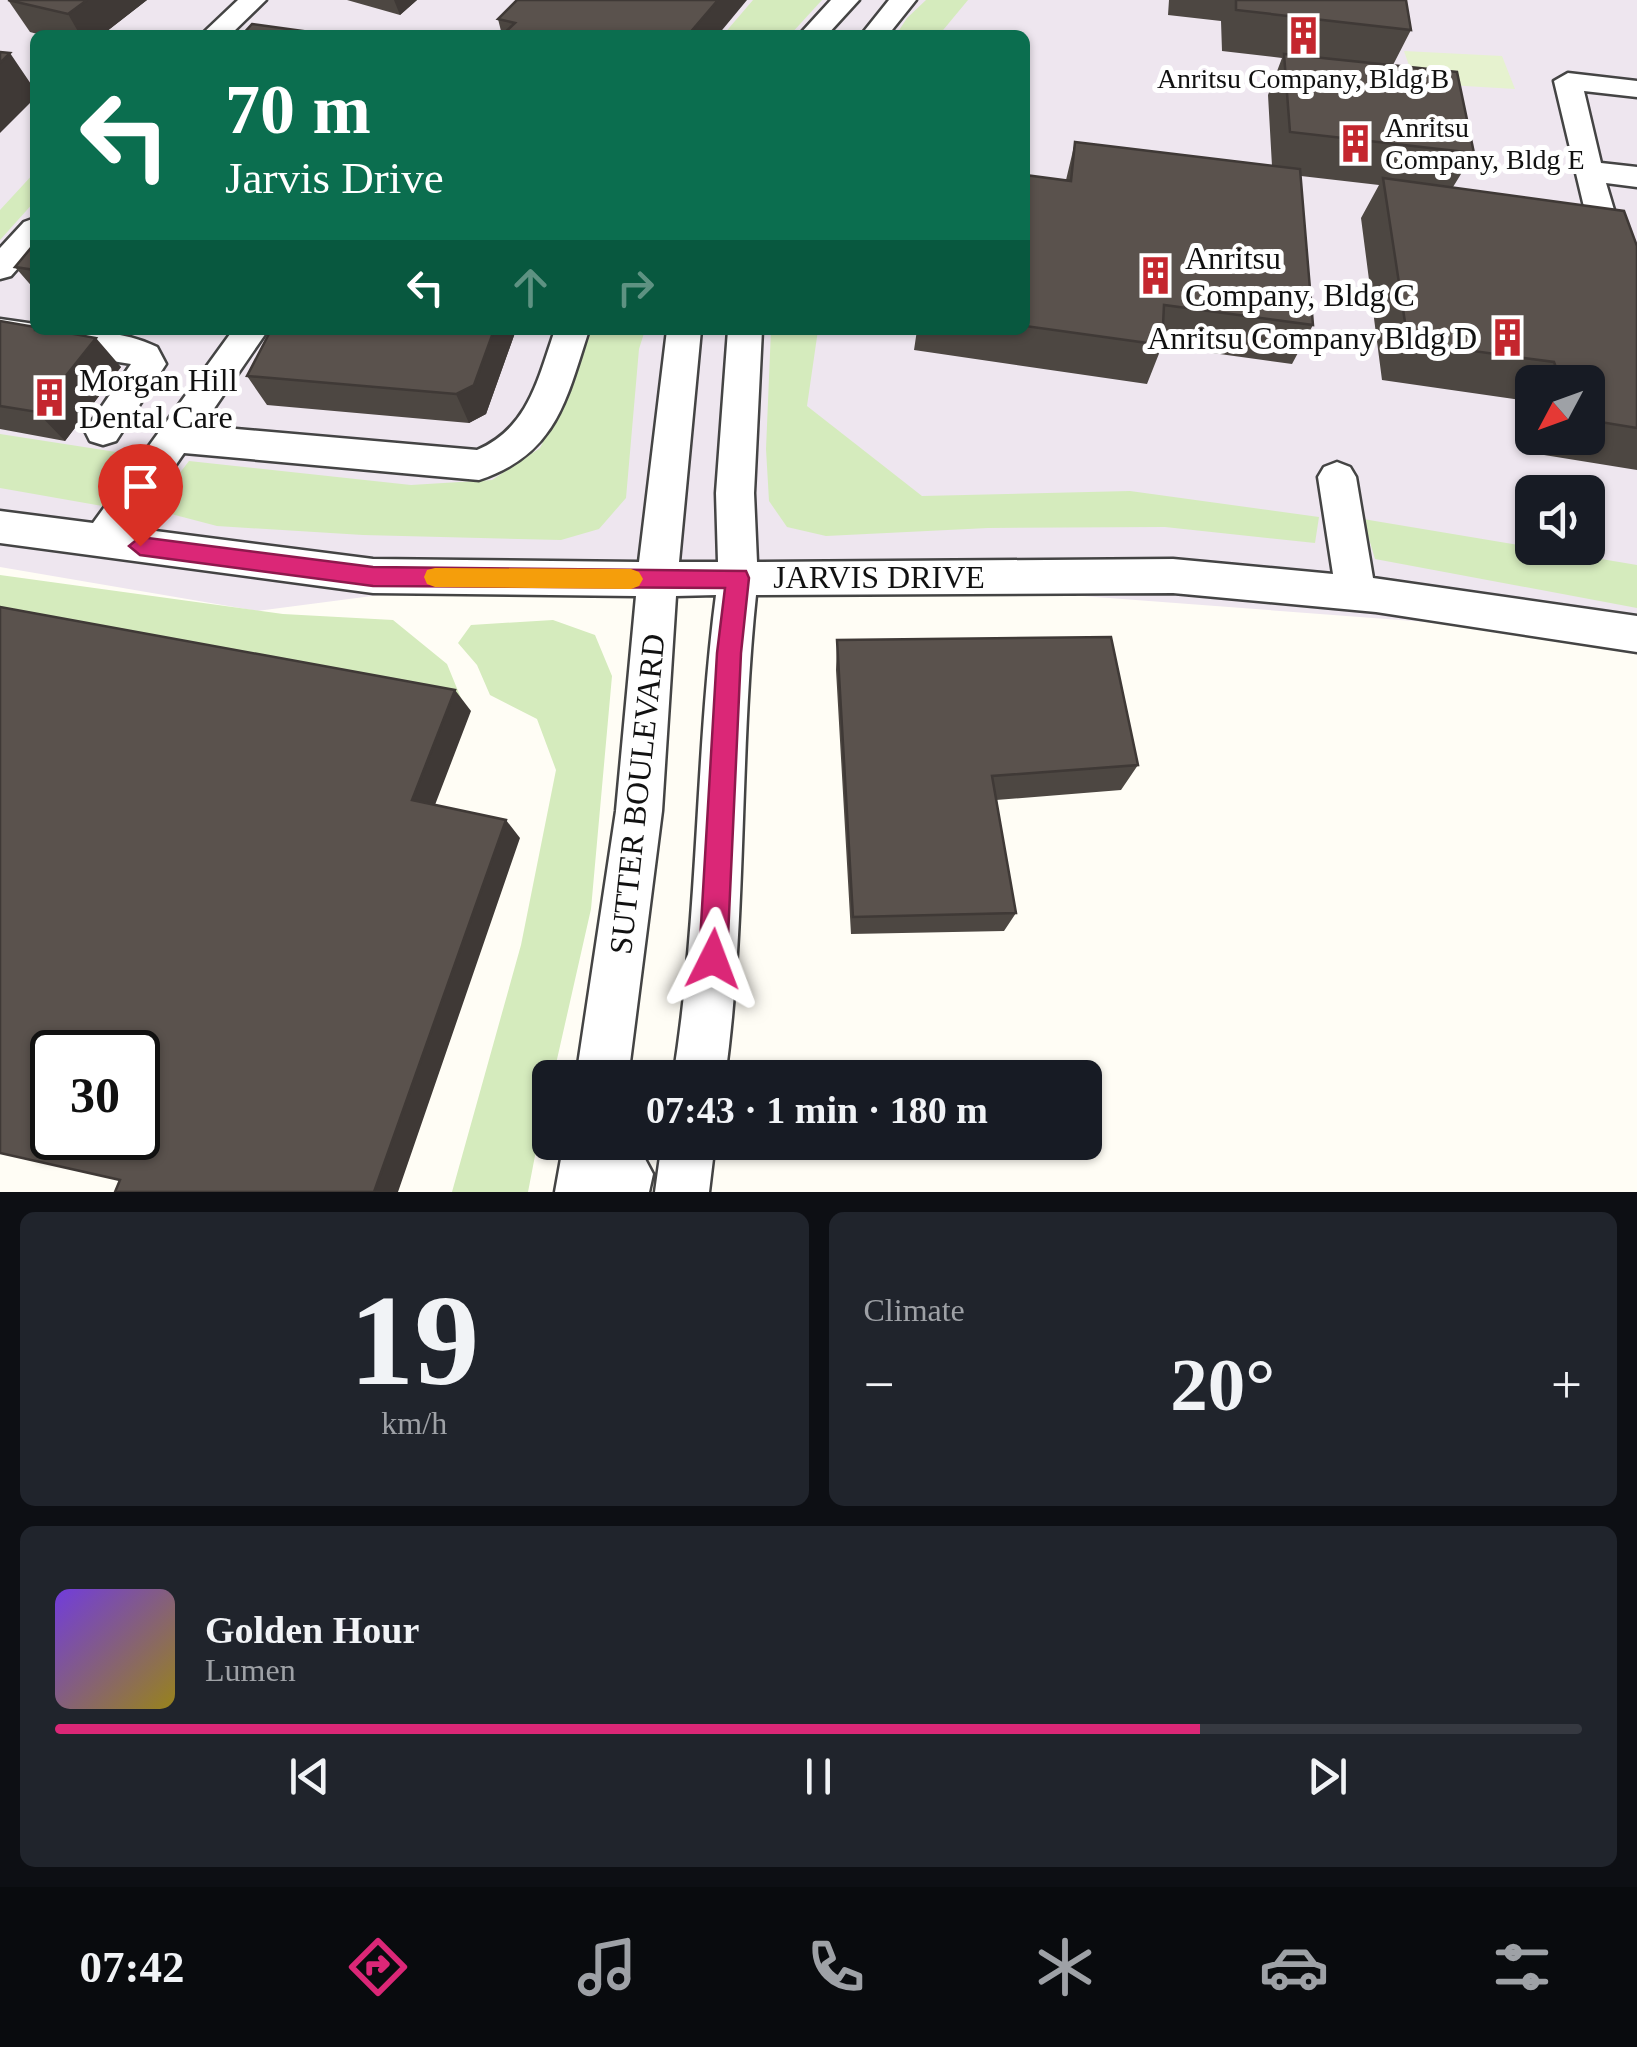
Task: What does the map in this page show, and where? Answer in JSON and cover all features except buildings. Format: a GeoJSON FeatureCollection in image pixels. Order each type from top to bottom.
{"type":"FeatureCollection","features":[{"type":"Feature","properties":{"kind":"street"},"geometry":{"type":"LineString","coordinates":[[228,30],[253,0]]}},
{"type":"Feature","properties":{"kind":"street"},"geometry":{"type":"LineString","coordinates":[[817,30],[846,0]]}},
{"type":"Feature","properties":{"kind":"street"},"geometry":{"type":"LineString","coordinates":[[878,30],[903,0]]}},
{"type":"Feature","properties":{"kind":"street"},"geometry":{"type":"LineString","coordinates":[[1612,257],[1568,82],[1637,89]]}},
{"type":"Feature","properties":{"kind":"street"},"geometry":{"type":"LineString","coordinates":[[1588,170],[1637,177]]}},
{"type":"Feature","properties":{"kind":"street"},"geometry":{"type":"LineString","coordinates":[[0,268],[30,234]]}},
{"type":"Feature","properties":{"kind":"street"},"geometry":{"type":"LineString","coordinates":[[0,331],[135,350],[146,356],[148,364],[103,431]]}},
{"type":"Feature","properties":{"kind":"street"},"geometry":{"type":"LineString","coordinates":[[102,541],[247,335]]}},
{"type":"Feature","properties":{"kind":"street"},"geometry":{"type":"LineString","coordinates":[[173,438],[479,465],[499,459],[537,429],[570,335]]}},
{"type":"Feature","properties":{"kind":"street","name":"SUTTER BOULEVARD"},"geometry":{"type":"LineString","coordinates":[[604,1060],[639,810],[661,579],[664,501],[683,335]]}},
{"type":"Feature","properties":{"kind":"street"},"geometry":{"type":"LineString","coordinates":[[702,1060],[711,997],[729,653],[738,578],[735,494],[745,335]]}},
{"type":"Feature","properties":{"kind":"street"},"geometry":{"type":"LineString","coordinates":[[1337,477],[1356,593]]}},
{"type":"Feature","properties":{"kind":"street","name":"JARVIS DRIVE"},"geometry":{"type":"LineString","coordinates":[[0,527],[373,576],[1173,576],[1356,593],[1637,634]]}},
{"type":"Feature","properties":{"kind":"street"},"geometry":{"type":"LineString","coordinates":[[582,1192],[588,1160]]}},
{"type":"Feature","properties":{"kind":"street"},"geometry":{"type":"LineString","coordinates":[[616,1160],[626,1174],[622,1192]]}},
{"type":"Feature","properties":{"kind":"street"},"geometry":{"type":"LineString","coordinates":[[682,1192],[686,1160]]}},
{"type":"Feature","properties":{"kind":"shaded area"},"geometry":{"type":"Polygon","coordinates":[[[0,0],[1637,0],[1637,638],[633,562],[257,611],[0,567],[0,0]]]}},
{"type":"Feature","properties":{"kind":"green space"},"geometry":{"type":"Polygon","coordinates":[[[753,0],[822,0],[795,30],[727,30],[753,0]]]}},
{"type":"Feature","properties":{"kind":"green space"},"geometry":{"type":"Polygon","coordinates":[[[926,0],[968,0],[943,30],[899,30],[926,0]]]}},
{"type":"Feature","properties":{"kind":"green space"},"geometry":{"type":"Polygon","coordinates":[[[1404,51],[1502,56],[1515,89],[1415,83],[1404,51]]]}},
{"type":"Feature","properties":{"kind":"green space"},"geometry":{"type":"Polygon","coordinates":[[[30,177],[30,207],[0,240],[0,210],[30,177]]]}},
{"type":"Feature","properties":{"kind":"green space"},"geometry":{"type":"Polygon","coordinates":[[[588,335],[643,335],[626,498],[599,529],[561,540],[363,535],[217,526],[152,509],[189,461],[411,485],[492,480],[540,448],[577,371],[588,335]]]}},
{"type":"Feature","properties":{"kind":"green space"},"geometry":{"type":"Polygon","coordinates":[[[771,335],[817,335],[807,406],[922,496],[1130,491],[1319,517],[1315,543],[1165,527],[988,528],[826,536],[787,527],[769,501],[766,449],[771,335]]]}},
{"type":"Feature","properties":{"kind":"green space"},"geometry":{"type":"Polygon","coordinates":[[[0,434],[142,456],[108,507],[0,488],[0,434]]]}},
{"type":"Feature","properties":{"kind":"green space"},"geometry":{"type":"Polygon","coordinates":[[[1363,519],[1515,545],[1515,565],[1605,565],[1605,560],[1637,565],[1637,608],[1375,559],[1363,519]]]}},
{"type":"Feature","properties":{"kind":"green space"},"geometry":{"type":"Polygon","coordinates":[[[0,575],[283,614],[393,620],[447,664],[465,708],[0,627],[0,575]]]}},
{"type":"Feature","properties":{"kind":"green space"},"geometry":{"type":"Polygon","coordinates":[[[553,620],[595,635],[612,676],[591,909],[557,1060],[532,1060],[534,1160],[528,1192],[452,1192],[521,945],[556,770],[537,719],[490,695],[477,665],[458,643],[471,625],[553,620]]]}},
{"type":"Feature","properties":{"kind":"slow traffic"},"geometry":{"type":"LineString","coordinates":[[435,577],[631,579]]}},
{"type":"Feature","properties":{"kind":"place","name":"Anritsu Company, Bldg B"},"geometry":{"type":"Point","coordinates":[1303,36]}},
{"type":"Feature","properties":{"kind":"place","name":"Anritsu Company, Bldg E"},"geometry":{"type":"Point","coordinates":[1355,143]}},
{"type":"Feature","properties":{"kind":"place","name":"Anritsu Company, Bldg C"},"geometry":{"type":"Point","coordinates":[1155,276]}},
{"type":"Feature","properties":{"kind":"place","name":"Anritsu Company Bldg D"},"geometry":{"type":"Point","coordinates":[1507,338]}},
{"type":"Feature","properties":{"kind":"place","name":"Morgan Hill Dental Care"},"geometry":{"type":"Point","coordinates":[49,398]}},
{"type":"Feature","properties":{"kind":"route"},"geometry":{"type":"LineString","coordinates":[[140,546],[373,576],[738,578],[729,653],[713,959]]}}]}
